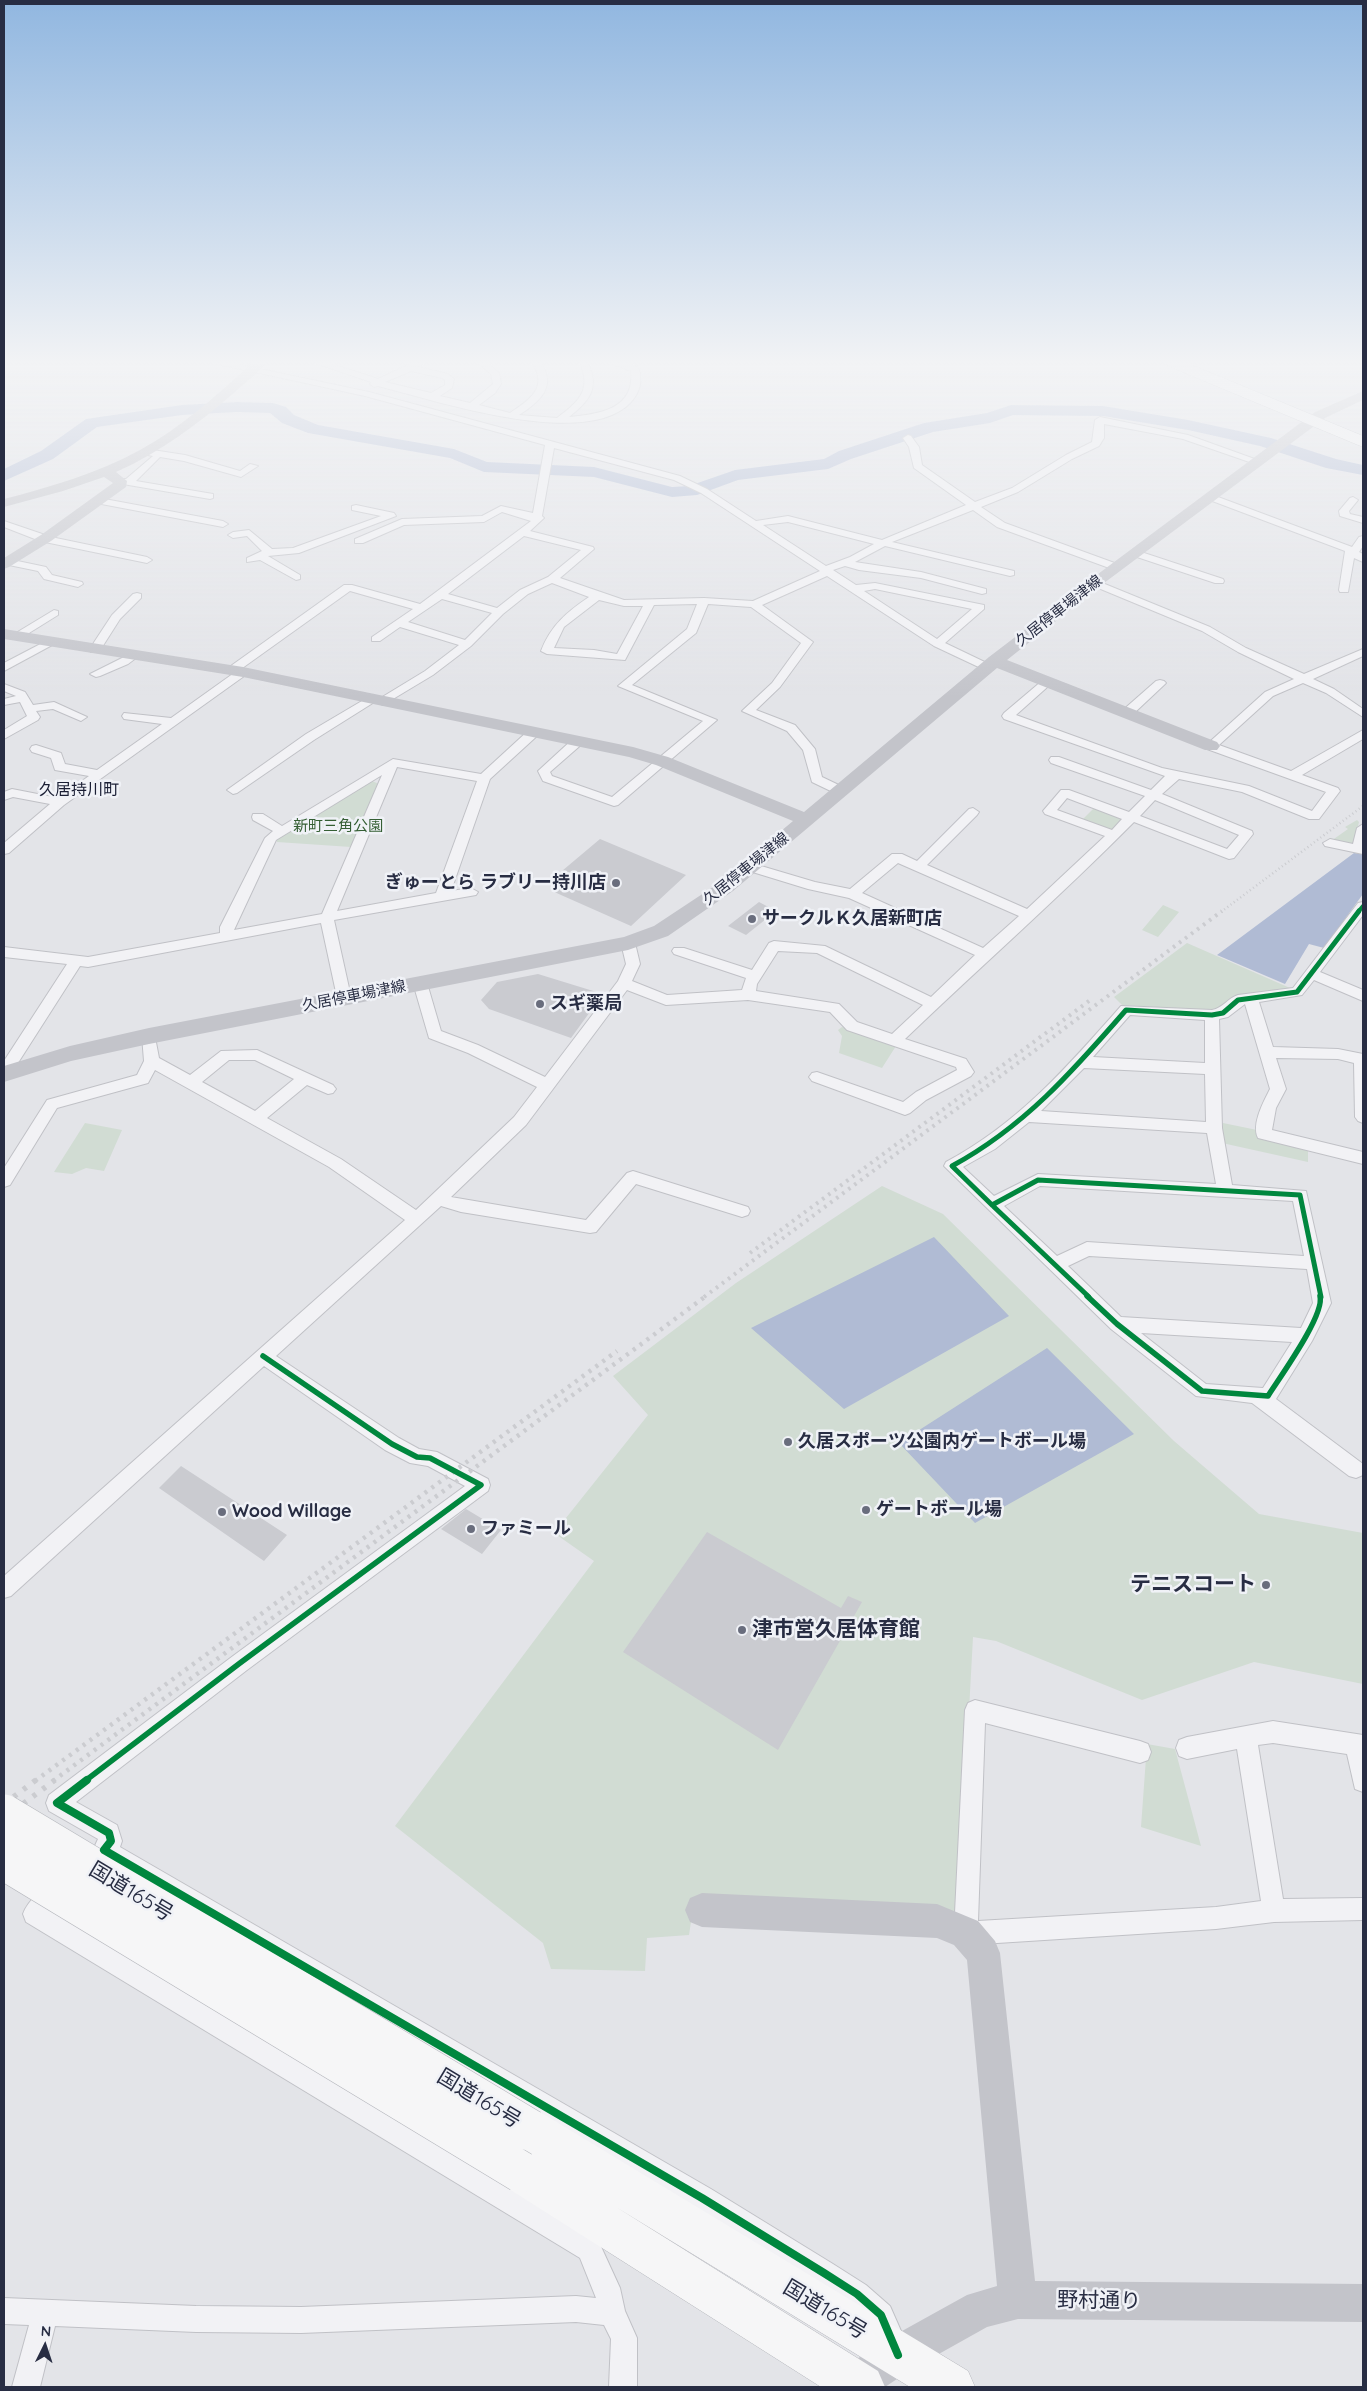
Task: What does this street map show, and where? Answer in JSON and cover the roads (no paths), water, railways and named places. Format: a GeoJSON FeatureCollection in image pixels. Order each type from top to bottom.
{"type":"FeatureCollection","features":[{"type":"Feature","properties":{"kind":"highway","name":"国道165号"},"geometry":{"type":"LineString","coordinates":[[4,1816],[530,2130],[952,2387]]}},
{"type":"Feature","properties":{"kind":"highway","name":"国道165号"},"geometry":{"type":"LineString","coordinates":[[4,1859],[521,2172],[855,2386]]}},
{"type":"Feature","properties":{"kind":"main road"},"geometry":{"type":"LineString","coordinates":[[4,503],[55,490],[99,475]]}},
{"type":"Feature","properties":{"kind":"main road"},"geometry":{"type":"LineString","coordinates":[[6,563],[99,501],[125,481],[111,475]]}},
{"type":"Feature","properties":{"kind":"main road","name":"久居停車場津線"},"geometry":{"type":"LineString","coordinates":[[4,1073],[70,1054],[149,1036],[628,943],[660,931],[685,916],[751,867],[992,664],[1116,567],[1241,475]]}},
{"type":"Feature","properties":{"kind":"main road"},"geometry":{"type":"LineString","coordinates":[[8,636],[238,671],[633,752],[662,761],[794,814],[805,821]]}},
{"type":"Feature","properties":{"kind":"main road"},"geometry":{"type":"LineString","coordinates":[[992,664],[1047,682],[1211,746]]}},
{"type":"Feature","properties":{"kind":"main road"},"geometry":{"type":"LineString","coordinates":[[702,1910],[936,1921],[966,1933],[983,1953],[1018,2300]]}},
{"type":"Feature","properties":{"kind":"main road","name":"野村通り"},"geometry":{"type":"LineString","coordinates":[[855,2386],[898,2355],[981,2309],[1018,2300],[1363,2302]]}},
{"type":"Feature","properties":{"kind":"street"},"geometry":{"type":"LineString","coordinates":[[125,481],[131,475]]}},
{"type":"Feature","properties":{"kind":"street"},"geometry":{"type":"LineString","coordinates":[[376,639],[422,608],[524,533],[539,518],[544,475]]}},
{"type":"Feature","properties":{"kind":"street"},"geometry":{"type":"LineString","coordinates":[[663,475],[677,478],[704,491],[938,644],[992,664]]}},
{"type":"Feature","properties":{"kind":"street"},"geometry":{"type":"LineString","coordinates":[[929,475],[1001,526],[1116,567]]}},
{"type":"Feature","properties":{"kind":"street"},"geometry":{"type":"LineString","coordinates":[[552,579],[597,596],[624,603],[704,601],[754,604],[846,563],[882,542],[1016,490],[1041,475]]}},
{"type":"Feature","properties":{"kind":"street"},"geometry":{"type":"LineString","coordinates":[[125,481],[210,496]]}},
{"type":"Feature","properties":{"kind":"street"},"geometry":{"type":"LineString","coordinates":[[1210,497],[1295,527],[1351,550],[1363,559]]}},
{"type":"Feature","properties":{"kind":"street"},"geometry":{"type":"LineString","coordinates":[[1353,500],[1344,511],[1345,516],[1363,520]]}},
{"type":"Feature","properties":{"kind":"street"},"geometry":{"type":"LineString","coordinates":[[99,501],[223,524]]}},
{"type":"Feature","properties":{"kind":"street"},"geometry":{"type":"LineString","coordinates":[[356,508],[410,521]]}},
{"type":"Feature","properties":{"kind":"street"},"geometry":{"type":"LineString","coordinates":[[359,541],[402,522],[484,518],[501,509],[539,518]]}},
{"type":"Feature","properties":{"kind":"street"},"geometry":{"type":"LineString","coordinates":[[260,556],[295,551],[391,516]]}},
{"type":"Feature","properties":{"kind":"street"},"geometry":{"type":"LineString","coordinates":[[755,524],[788,519],[935,557],[963,561],[1010,573]]}},
{"type":"Feature","properties":{"kind":"street"},"geometry":{"type":"LineString","coordinates":[[4,524],[45,538],[147,560]]}},
{"type":"Feature","properties":{"kind":"street"},"geometry":{"type":"LineString","coordinates":[[233,534],[249,533],[260,556],[296,577]]}},
{"type":"Feature","properties":{"kind":"street"},"geometry":{"type":"LineString","coordinates":[[233,790],[310,737],[424,677],[467,644],[499,612],[524,592],[552,579],[589,549],[524,533]]}},
{"type":"Feature","properties":{"kind":"street"},"geometry":{"type":"LineString","coordinates":[[1351,550],[1356,549],[1363,539]]}},
{"type":"Feature","properties":{"kind":"street"},"geometry":{"type":"LineString","coordinates":[[1344,590],[1351,550]]}},
{"type":"Feature","properties":{"kind":"street"},"geometry":{"type":"LineString","coordinates":[[1135,553],[1219,581]]}},
{"type":"Feature","properties":{"kind":"street"},"geometry":{"type":"LineString","coordinates":[[6,563],[42,569],[48,577],[78,584]]}},
{"type":"Feature","properties":{"kind":"street"},"geometry":{"type":"LineString","coordinates":[[846,563],[859,567],[921,575],[982,591]]}},
{"type":"Feature","properties":{"kind":"street"},"geometry":{"type":"LineString","coordinates":[[1095,583],[1206,629],[1242,650],[1330,691],[1363,714]]}},
{"type":"Feature","properties":{"kind":"street"},"geometry":{"type":"LineString","coordinates":[[852,588],[875,586],[980,607],[938,644]]}},
{"type":"Feature","properties":{"kind":"street"},"geometry":{"type":"LineString","coordinates":[[4,850],[60,802],[174,722],[348,587],[422,608]]}},
{"type":"Feature","properties":{"kind":"street"},"geometry":{"type":"LineString","coordinates":[[440,595],[499,612]]}},
{"type":"Feature","properties":{"kind":"street"},"geometry":{"type":"LineString","coordinates":[[94,650],[116,617],[137,596]]}},
{"type":"Feature","properties":{"kind":"street"},"geometry":{"type":"LineString","coordinates":[[597,596],[557,628],[547,651],[594,653],[621,658],[650,602]]}},
{"type":"Feature","properties":{"kind":"street"},"geometry":{"type":"LineString","coordinates":[[578,742],[544,771],[547,778],[614,802],[711,720],[624,686],[692,631],[704,601]]}},
{"type":"Feature","properties":{"kind":"street"},"geometry":{"type":"LineString","coordinates":[[754,604],[807,642],[776,685],[748,711],[791,728],[809,749],[816,779],[841,791]]}},
{"type":"Feature","properties":{"kind":"street"},"geometry":{"type":"LineString","coordinates":[[8,636],[54,613]]}},
{"type":"Feature","properties":{"kind":"street"},"geometry":{"type":"LineString","coordinates":[[399,623],[467,644]]}},
{"type":"Feature","properties":{"kind":"street"},"geometry":{"type":"LineString","coordinates":[[4,668],[50,642]]}},
{"type":"Feature","properties":{"kind":"street"},"geometry":{"type":"LineString","coordinates":[[1047,682],[1008,716],[1160,770],[1245,789],[1314,816],[1328,802],[1334,791],[1211,746],[1260,701],[1279,689],[1363,652]]}},
{"type":"Feature","properties":{"kind":"street"},"geometry":{"type":"LineString","coordinates":[[96,674],[124,662],[134,655]]}},
{"type":"Feature","properties":{"kind":"street"},"geometry":{"type":"LineString","coordinates":[[1127,713],[1160,683]]}},
{"type":"Feature","properties":{"kind":"street"},"geometry":{"type":"LineString","coordinates":[[4,687],[24,698],[34,717],[4,735]]}},
{"type":"Feature","properties":{"kind":"street"},"geometry":{"type":"LineString","coordinates":[[4,702],[24,698]]}},
{"type":"Feature","properties":{"kind":"street"},"geometry":{"type":"LineString","coordinates":[[30,709],[49,704],[61,706],[73,715],[81,717]]}},
{"type":"Feature","properties":{"kind":"street"},"geometry":{"type":"LineString","coordinates":[[128,716],[174,722]]}},
{"type":"Feature","properties":{"kind":"street"},"geometry":{"type":"LineString","coordinates":[[442,896],[484,778],[533,732]]}},
{"type":"Feature","properties":{"kind":"street"},"geometry":{"type":"LineString","coordinates":[[1292,776],[1363,734]]}},
{"type":"Feature","properties":{"kind":"street"},"geometry":{"type":"LineString","coordinates":[[1328,737],[1344,745]]}},
{"type":"Feature","properties":{"kind":"street"},"geometry":{"type":"LineString","coordinates":[[36,749],[57,756],[58,767],[99,774]]}},
{"type":"Feature","properties":{"kind":"street"},"geometry":{"type":"LineString","coordinates":[[1055,760],[1247,834],[1229,854],[1064,793],[1049,811],[1114,836]]}},
{"type":"Feature","properties":{"kind":"street"},"geometry":{"type":"LineString","coordinates":[[227,936],[227,927],[271,838],[282,831],[393,763],[484,778]]}},
{"type":"Feature","properties":{"kind":"street"},"geometry":{"type":"LineString","coordinates":[[344,997],[327,918],[393,763]]}},
{"type":"Feature","properties":{"kind":"street"},"geometry":{"type":"LineString","coordinates":[[895,1040],[985,954],[1030,915],[1114,836],[1154,797],[1169,779],[1178,775]]}},
{"type":"Feature","properties":{"kind":"street"},"geometry":{"type":"LineString","coordinates":[[8,794],[23,783]]}},
{"type":"Feature","properties":{"kind":"street"},"geometry":{"type":"LineString","coordinates":[[8,794],[60,802]]}},
{"type":"Feature","properties":{"kind":"street"},"geometry":{"type":"LineString","coordinates":[[919,866],[973,812]]}},
{"type":"Feature","properties":{"kind":"street"},"geometry":{"type":"LineString","coordinates":[[258,817],[282,831]]}},
{"type":"Feature","properties":{"kind":"street"},"geometry":{"type":"LineString","coordinates":[[1330,844],[1361,850],[1363,828]]}},
{"type":"Feature","properties":{"kind":"street"},"geometry":{"type":"LineString","coordinates":[[853,894],[897,856],[1030,915]]}},
{"type":"Feature","properties":{"kind":"street"},"geometry":{"type":"LineString","coordinates":[[751,867],[813,886],[853,894],[985,954]]}},
{"type":"Feature","properties":{"kind":"street"},"geometry":{"type":"LineString","coordinates":[[4,952],[88,962],[471,892]]}},
{"type":"Feature","properties":{"kind":"street"},"geometry":{"type":"LineString","coordinates":[[992,1205],[1038,1180],[1225,1189],[1300,1195],[1322,1303],[1306,1336],[1268,1396],[1202,1391],[1117,1324],[992,1205],[952,1166],[990,1145],[1025,1116],[1080,1062],[1126,1010],[1212,1015],[1223,1013],[1238,1000],[1297,992],[1313,974],[1363,906]]}},
{"type":"Feature","properties":{"kind":"street"},"geometry":{"type":"LineString","coordinates":[[4,1588],[438,1199],[520,1121],[624,983],[633,964],[628,943]]}},
{"type":"Feature","properties":{"kind":"street"},"geometry":{"type":"LineString","coordinates":[[748,994],[754,976],[774,946],[820,949],[934,1004]]}},
{"type":"Feature","properties":{"kind":"street"},"geometry":{"type":"LineString","coordinates":[[679,951],[754,976]]}},
{"type":"Feature","properties":{"kind":"street"},"geometry":{"type":"LineString","coordinates":[[4,1073],[76,961]]}},
{"type":"Feature","properties":{"kind":"street"},"geometry":{"type":"LineString","coordinates":[[1313,974],[1363,996]]}},
{"type":"Feature","properties":{"kind":"street"},"geometry":{"type":"LineString","coordinates":[[420,982],[434,1034],[473,1049],[547,1085]]}},
{"type":"Feature","properties":{"kind":"street"},"geometry":{"type":"LineString","coordinates":[[624,983],[666,1000],[748,994],[834,1008],[852,1026],[961,1063],[966,1072],[921,1096],[905,1108],[817,1077]]}},
{"type":"Feature","properties":{"kind":"street"},"geometry":{"type":"LineString","coordinates":[[1250,997],[1278,1090],[1268,1108],[1264,1134],[1363,1158]]}},
{"type":"Feature","properties":{"kind":"street"},"geometry":{"type":"LineString","coordinates":[[1212,1015],[1214,1128],[1225,1189]]}},
{"type":"Feature","properties":{"kind":"street"},"geometry":{"type":"LineString","coordinates":[[4,1181],[52,1104],[143,1079],[152,1061],[149,1036]]}},
{"type":"Feature","properties":{"kind":"street"},"geometry":{"type":"LineString","coordinates":[[1267,1052],[1338,1054],[1361,1059],[1363,1117]]}},
{"type":"Feature","properties":{"kind":"street"},"geometry":{"type":"LineString","coordinates":[[190,1082],[226,1056],[257,1055],[270,1060],[305,1080],[328,1089]]}},
{"type":"Feature","properties":{"kind":"street"},"geometry":{"type":"LineString","coordinates":[[152,1061],[335,1163],[415,1218]]}},
{"type":"Feature","properties":{"kind":"street"},"geometry":{"type":"LineString","coordinates":[[1080,1062],[1214,1069]]}},
{"type":"Feature","properties":{"kind":"street"},"geometry":{"type":"LineString","coordinates":[[256,1119],[305,1080]]}},
{"type":"Feature","properties":{"kind":"street"},"geometry":{"type":"LineString","coordinates":[[1025,1116],[1214,1128]]}},
{"type":"Feature","properties":{"kind":"street"},"geometry":{"type":"LineString","coordinates":[[438,1199],[461,1206],[590,1227],[633,1177],[742,1211]]}},
{"type":"Feature","properties":{"kind":"street"},"geometry":{"type":"LineString","coordinates":[[1055,1265],[1086,1249],[1314,1263]]}},
{"type":"Feature","properties":{"kind":"street"},"geometry":{"type":"LineString","coordinates":[[1117,1324],[1306,1336]]}},
{"type":"Feature","properties":{"kind":"street"},"geometry":{"type":"LineString","coordinates":[[263,1356],[392,1444],[417,1457],[430,1458],[482,1485],[240,1663],[57,1803],[109,1833],[111,1841],[104,1850],[34,1914],[589,2249],[607,2288],[612,2313],[624,2338],[623,2387]]}},
{"type":"Feature","properties":{"kind":"street"},"geometry":{"type":"LineString","coordinates":[[1256,1395],[1356,1470]]}},
{"type":"Feature","properties":{"kind":"street"},"geometry":{"type":"LineString","coordinates":[[1140,1752],[975,1710],[966,1933],[1216,1918],[1274,1911],[1363,1909]]}},
{"type":"Feature","properties":{"kind":"street"},"geometry":{"type":"LineString","coordinates":[[1187,1748],[1273,1732],[1360,1745],[1363,1780]]}},
{"type":"Feature","properties":{"kind":"street"},"geometry":{"type":"LineString","coordinates":[[1246,1737],[1274,1911]]}},
{"type":"Feature","properties":{"kind":"street"},"geometry":{"type":"LineString","coordinates":[[104,1850],[644,2164],[824,2273],[857,2294],[881,2315],[898,2355]]}},
{"type":"Feature","properties":{"kind":"street"},"geometry":{"type":"LineString","coordinates":[[4,2311],[196,2319],[301,2320],[576,2309],[612,2313]]}},
{"type":"Feature","properties":{"kind":"street"},"geometry":{"type":"LineString","coordinates":[[26,2387],[45,2313]]}},
{"type":"Feature","properties":{"kind":"water"},"geometry":{"type":"Polygon","coordinates":[[[1354,853],[1363,854],[1363,894],[1324,948],[1309,944],[1285,984],[1217,955],[1354,853]]]}},
{"type":"Feature","properties":{"kind":"water"},"geometry":{"type":"Polygon","coordinates":[[[934,1237],[1009,1316],[844,1409],[751,1328],[934,1237]]]}},
{"type":"Feature","properties":{"kind":"water"},"geometry":{"type":"Polygon","coordinates":[[[1047,1348],[1134,1434],[975,1523],[899,1443],[1047,1348]]]}},
{"type":"Feature","properties":{"kind":"waterway"},"geometry":{"type":"LineString","coordinates":[[604,475],[672,492],[691,491],[739,475]]}},
{"type":"Feature","properties":{"kind":"railway"},"geometry":{"type":"LineString","coordinates":[[1221,912],[1363,806]]}},
{"type":"Feature","properties":{"kind":"railway"},"geometry":{"type":"LineString","coordinates":[[704,1297],[1222,911]]}},
{"type":"Feature","properties":{"kind":"railway"},"geometry":{"type":"LineString","coordinates":[[750,1253],[1093,998]]}},
{"type":"Feature","properties":{"kind":"railway"},"geometry":{"type":"LineString","coordinates":[[53,1781],[706,1296]]}},
{"type":"Feature","properties":{"kind":"railway"},"geometry":{"type":"LineString","coordinates":[[35,1781],[617,1351]]}},
{"type":"Feature","properties":{"kind":"railway"},"geometry":{"type":"LineString","coordinates":[[4,1804],[36,1780]]}},
{"type":"Feature","properties":{"kind":"railway"},"geometry":{"type":"LineString","coordinates":[[4,1818],[55,1780]]}},
{"type":"Feature","properties":{"kind":"place","name":"ぎゅーとら ラブリー持川店"},"geometry":{"type":"Point","coordinates":[616,883]}},
{"type":"Feature","properties":{"kind":"place","name":"サークルＫ久居新町店"},"geometry":{"type":"Point","coordinates":[752,919]}},
{"type":"Feature","properties":{"kind":"place","name":"スギ薬局"},"geometry":{"type":"Point","coordinates":[540,1004]}},
{"type":"Feature","properties":{"kind":"place","name":"久居スポーツ公園内ゲートボール場"},"geometry":{"type":"Point","coordinates":[788,1442]}},
{"type":"Feature","properties":{"kind":"place","name":"ゲートボール場"},"geometry":{"type":"Point","coordinates":[866,1510]}},
{"type":"Feature","properties":{"kind":"place","name":"Wood Willage"},"geometry":{"type":"Point","coordinates":[222,1512]}},
{"type":"Feature","properties":{"kind":"place","name":"ファミール"},"geometry":{"type":"Point","coordinates":[471,1529]}},
{"type":"Feature","properties":{"kind":"place","name":"テニスコート"},"geometry":{"type":"Point","coordinates":[1266,1585]}},
{"type":"Feature","properties":{"kind":"place","name":"津市営久居体育館"},"geometry":{"type":"Point","coordinates":[742,1630]}},
{"type":"Feature","properties":{"kind":"district","name":"久居持川町"},"geometry":{"type":"Point","coordinates":[79,790]}},
{"type":"Feature","properties":{"kind":"park label","name":"新町三角公園"},"geometry":{"type":"Point","coordinates":[338,826]}}]}
